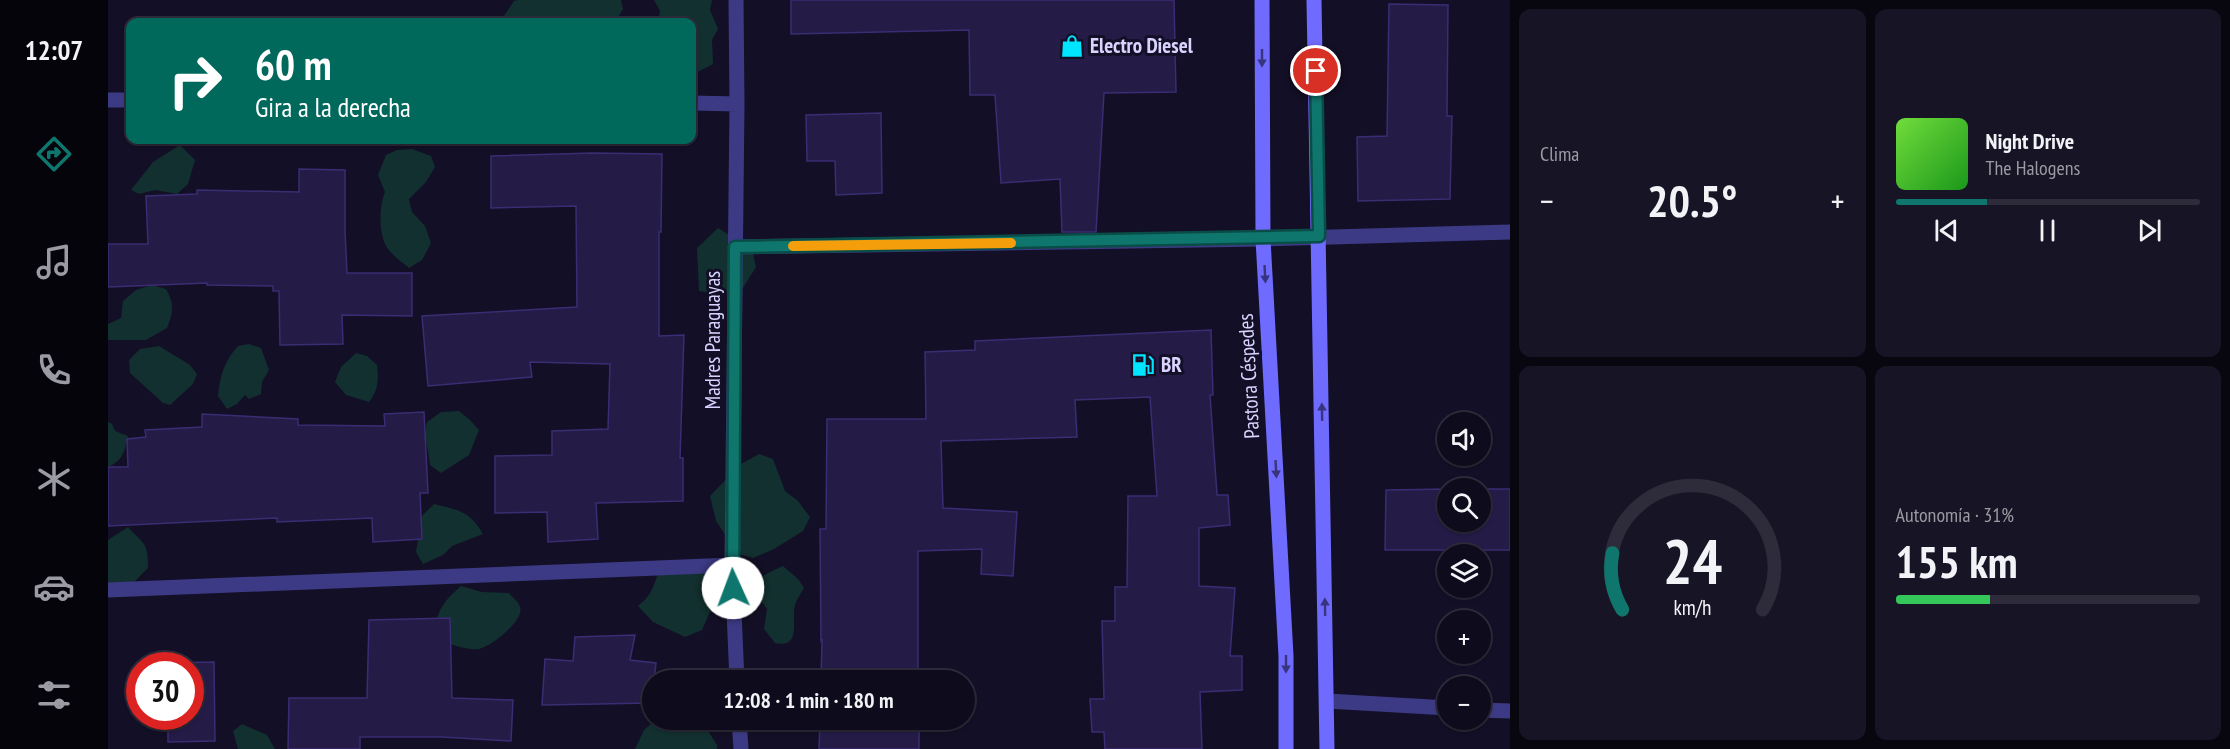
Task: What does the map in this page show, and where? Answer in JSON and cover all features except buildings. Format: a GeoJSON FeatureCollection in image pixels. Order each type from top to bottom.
{"type":"FeatureCollection","features":[{"type":"Feature","properties":{"kind":"main road","name":"Pastora Céspedes"},"geometry":{"type":"LineString","coordinates":[[1262,0],[1263,239],[1286,656],[1286,749]]}},
{"type":"Feature","properties":{"kind":"main road"},"geometry":{"type":"LineString","coordinates":[[1314,0],[1328,749]]}},
{"type":"Feature","properties":{"kind":"street","name":"Madres Paraguayas"},"geometry":{"type":"LineString","coordinates":[[736,0],[732,565],[737,670]]}},
{"type":"Feature","properties":{"kind":"street"},"geometry":{"type":"LineString","coordinates":[[108,100],[126,100]]}},
{"type":"Feature","properties":{"kind":"street"},"geometry":{"type":"LineString","coordinates":[[696,104],[736,104]]}},
{"type":"Feature","properties":{"kind":"street"},"geometry":{"type":"LineString","coordinates":[[735,247],[1263,239],[1510,232]]}},
{"type":"Feature","properties":{"kind":"street"},"geometry":{"type":"LineString","coordinates":[[108,590],[732,565]]}},
{"type":"Feature","properties":{"kind":"street"},"geometry":{"type":"LineString","coordinates":[[1327,701],[1437,707]]}},
{"type":"Feature","properties":{"kind":"street"},"geometry":{"type":"LineString","coordinates":[[1491,710],[1510,711]]}},
{"type":"Feature","properties":{"kind":"street"},"geometry":{"type":"LineString","coordinates":[[740,730],[741,749]]}},
{"type":"Feature","properties":{"kind":"green space"},"geometry":{"type":"Polygon","coordinates":[[[621,0],[623,9],[617,18],[503,18],[514,1],[621,0]]]}},
{"type":"Feature","properties":{"kind":"green space"},"geometry":{"type":"Polygon","coordinates":[[[654,0],[712,0],[710,10],[718,29],[712,40],[713,64],[696,73],[696,18],[659,18],[660,11],[654,0]]]}},
{"type":"Feature","properties":{"kind":"green space"},"geometry":{"type":"Polygon","coordinates":[[[180,145],[195,160],[188,184],[177,194],[155,190],[139,194],[131,190],[153,162],[180,145]]]}},
{"type":"Feature","properties":{"kind":"green space"},"geometry":{"type":"Polygon","coordinates":[[[412,149],[431,156],[435,167],[426,182],[409,199],[412,212],[425,226],[431,243],[422,260],[409,268],[390,252],[382,236],[381,213],[385,192],[378,175],[386,155],[397,150],[412,149]]]}},
{"type":"Feature","properties":{"kind":"green space"},"geometry":{"type":"Polygon","coordinates":[[[718,228],[739,241],[751,244],[756,267],[741,291],[722,295],[699,291],[697,248],[718,228]]]}},
{"type":"Feature","properties":{"kind":"green space"},"geometry":{"type":"Polygon","coordinates":[[[152,285],[166,289],[171,299],[172,313],[167,328],[146,340],[108,340],[108,324],[121,318],[123,301],[136,290],[152,285]]]}},
{"type":"Feature","properties":{"kind":"green space"},"geometry":{"type":"Polygon","coordinates":[[[249,344],[261,348],[269,370],[262,382],[261,394],[249,399],[245,395],[237,404],[227,409],[218,396],[223,369],[238,346],[249,344]]]}},
{"type":"Feature","properties":{"kind":"green space"},"geometry":{"type":"Polygon","coordinates":[[[159,346],[190,365],[197,374],[193,384],[170,405],[163,403],[130,373],[129,360],[140,349],[159,346]]]}},
{"type":"Feature","properties":{"kind":"green space"},"geometry":{"type":"Polygon","coordinates":[[[356,353],[367,356],[377,365],[377,385],[369,402],[346,395],[335,382],[341,367],[356,353]]]}},
{"type":"Feature","properties":{"kind":"green space"},"geometry":{"type":"Polygon","coordinates":[[[459,411],[479,430],[469,455],[441,473],[430,465],[425,432],[427,422],[441,412],[459,411]]]}},
{"type":"Feature","properties":{"kind":"green space"},"geometry":{"type":"Polygon","coordinates":[[[108,422],[112,424],[115,431],[128,436],[120,458],[108,467],[108,422]]]}},
{"type":"Feature","properties":{"kind":"green space"},"geometry":{"type":"Polygon","coordinates":[[[759,454],[773,459],[785,491],[798,501],[810,517],[803,531],[774,549],[753,558],[738,554],[716,521],[710,496],[741,464],[759,454]]]}},
{"type":"Feature","properties":{"kind":"green space"},"geometry":{"type":"Polygon","coordinates":[[[434,504],[457,510],[468,516],[483,534],[452,546],[443,555],[423,564],[416,552],[422,516],[434,504]]]}},
{"type":"Feature","properties":{"kind":"green space"},"geometry":{"type":"Polygon","coordinates":[[[128,527],[146,548],[148,568],[128,588],[108,587],[108,540],[128,527]]]}},
{"type":"Feature","properties":{"kind":"green space"},"geometry":{"type":"Polygon","coordinates":[[[701,564],[722,584],[702,630],[685,637],[653,622],[638,606],[650,592],[662,566],[701,564]]]}},
{"type":"Feature","properties":{"kind":"green space"},"geometry":{"type":"Polygon","coordinates":[[[783,566],[798,579],[804,588],[795,605],[792,638],[783,644],[775,643],[764,629],[767,609],[756,587],[761,578],[783,566]]]}},
{"type":"Feature","properties":{"kind":"green space"},"geometry":{"type":"Polygon","coordinates":[[[461,586],[482,592],[509,593],[520,607],[517,619],[506,632],[479,649],[456,646],[435,636],[441,608],[461,586]]]}},
{"type":"Feature","properties":{"kind":"green space"},"geometry":{"type":"Polygon","coordinates":[[[242,724],[267,735],[275,749],[238,749],[233,731],[242,724]]]}},
{"type":"Feature","properties":{"kind":"green space"},"geometry":{"type":"Polygon","coordinates":[[[644,730],[707,730],[717,745],[717,749],[635,749],[644,730]]]}},
{"type":"Feature","properties":{"kind":"slow traffic"},"geometry":{"type":"LineString","coordinates":[[793,246],[1011,243]]}},
{"type":"Feature","properties":{"kind":"place","name":"Electro Diesel"},"geometry":{"type":"Point","coordinates":[1072,46]}},
{"type":"Feature","properties":{"kind":"place","name":"BR"},"geometry":{"type":"Point","coordinates":[1143,365]}},
{"type":"Feature","properties":{"kind":"route"},"geometry":{"type":"LineString","coordinates":[[733,588],[735,247],[1263,239],[1319,236],[1316,71]]}}]}
